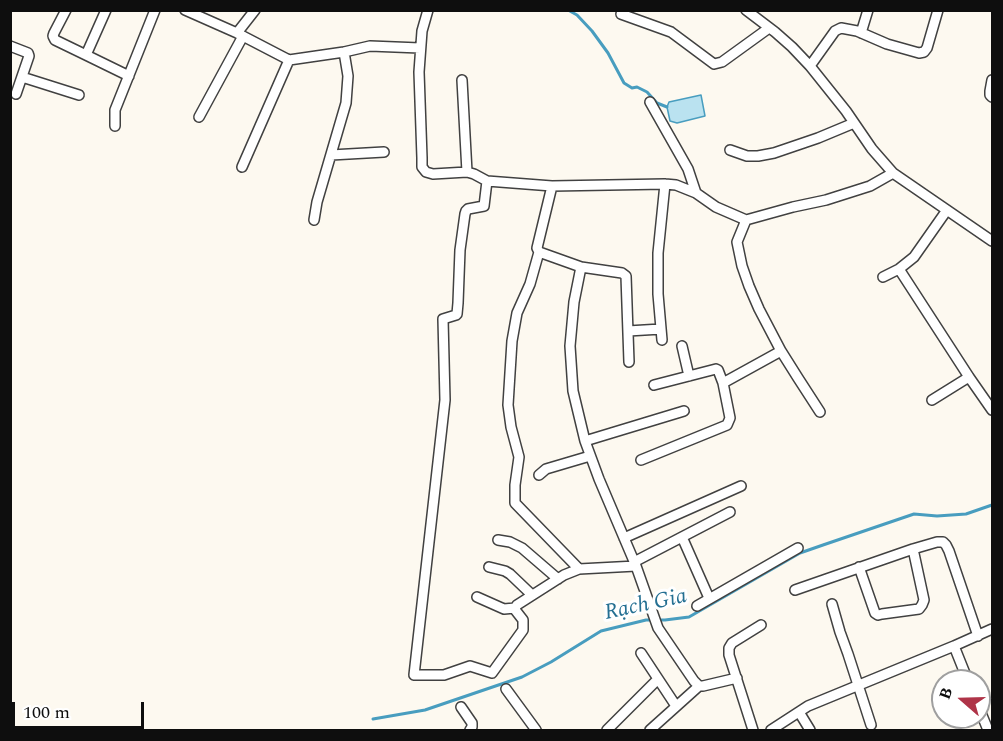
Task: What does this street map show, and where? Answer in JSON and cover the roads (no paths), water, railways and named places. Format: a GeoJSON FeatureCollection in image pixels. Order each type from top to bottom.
{"type":"FeatureCollection","features":[{"type":"Feature","properties":{"kind":"street"},"geometry":{"type":"LineString","coordinates":[[66,10],[54,33],[55,40],[129,76]]}},
{"type":"Feature","properties":{"kind":"street"},"geometry":{"type":"LineString","coordinates":[[86,55],[106,10]]}},
{"type":"Feature","properties":{"kind":"street"},"geometry":{"type":"LineString","coordinates":[[115,126],[115,110],[155,10]]}},
{"type":"Feature","properties":{"kind":"street"},"geometry":{"type":"LineString","coordinates":[[185,10],[240,34],[289,60],[370,46],[420,48]]}},
{"type":"Feature","properties":{"kind":"street"},"geometry":{"type":"LineString","coordinates":[[199,117],[240,34],[255,10]]}},
{"type":"Feature","properties":{"kind":"street"},"geometry":{"type":"LineString","coordinates":[[428,10],[420,48],[422,167],[426,172],[433,174],[467,172],[487,181],[552,186],[676,185],[746,220],[826,200],[870,186],[893,173]]}},
{"type":"Feature","properties":{"kind":"street"},"geometry":{"type":"LineString","coordinates":[[746,10],[792,47],[810,66],[872,149],[893,173],[993,241]]}},
{"type":"Feature","properties":{"kind":"street"},"geometry":{"type":"LineString","coordinates":[[861,33],[868,10]]}},
{"type":"Feature","properties":{"kind":"street"},"geometry":{"type":"LineString","coordinates":[[810,66],[835,31],[841,28],[861,33],[887,44],[919,53],[924,52],[938,10]]}},
{"type":"Feature","properties":{"kind":"street"},"geometry":{"type":"LineString","coordinates":[[621,14],[671,32],[714,64],[722,62],[769,28]]}},
{"type":"Feature","properties":{"kind":"street"},"geometry":{"type":"LineString","coordinates":[[10,46],[28,53],[29,56],[16,93]]}},
{"type":"Feature","properties":{"kind":"street"},"geometry":{"type":"LineString","coordinates":[[314,220],[347,93],[348,76],[344,52]]}},
{"type":"Feature","properties":{"kind":"street"},"geometry":{"type":"LineString","coordinates":[[242,167],[289,60]]}},
{"type":"Feature","properties":{"kind":"street"},"geometry":{"type":"LineString","coordinates":[[22,77],[79,95]]}},
{"type":"Feature","properties":{"kind":"street"},"geometry":{"type":"LineString","coordinates":[[462,80],[467,172]]}},
{"type":"Feature","properties":{"kind":"street"},"geometry":{"type":"LineString","coordinates":[[993,80],[990,91],[993,97]]}},
{"type":"Feature","properties":{"kind":"street"},"geometry":{"type":"LineString","coordinates":[[650,102],[688,169],[696,193]]}},
{"type":"Feature","properties":{"kind":"street"},"geometry":{"type":"LineString","coordinates":[[730,150],[747,156],[774,153],[854,123]]}},
{"type":"Feature","properties":{"kind":"street"},"geometry":{"type":"LineString","coordinates":[[331,155],[384,152]]}},
{"type":"Feature","properties":{"kind":"street"},"geometry":{"type":"LineString","coordinates":[[487,181],[484,206],[468,209],[465,214],[460,250],[457,314],[443,319],[445,400],[414,675],[444,675],[470,666],[492,673],[523,630],[523,620],[516,608]]}},
{"type":"Feature","properties":{"kind":"street"},"geometry":{"type":"LineString","coordinates":[[662,340],[658,294],[658,253],[665,184]]}},
{"type":"Feature","properties":{"kind":"street"},"geometry":{"type":"LineString","coordinates":[[552,186],[537,244],[539,252],[530,284],[517,313],[512,341],[508,405],[519,457],[515,503],[579,569]]}},
{"type":"Feature","properties":{"kind":"street"},"geometry":{"type":"LineString","coordinates":[[883,277],[899,269],[919,252],[947,210]]}},
{"type":"Feature","properties":{"kind":"street"},"geometry":{"type":"LineString","coordinates":[[746,220],[738,242],[742,266],[749,286],[782,351],[820,412]]}},
{"type":"Feature","properties":{"kind":"street"},"geometry":{"type":"LineString","coordinates":[[539,252],[581,267],[625,274],[629,362]]}},
{"type":"Feature","properties":{"kind":"street"},"geometry":{"type":"LineString","coordinates":[[581,267],[574,302],[570,346],[573,391],[585,441],[598,479],[635,564],[658,628],[699,686]]}},
{"type":"Feature","properties":{"kind":"street"},"geometry":{"type":"LineString","coordinates":[[899,269],[993,410]]}},
{"type":"Feature","properties":{"kind":"street"},"geometry":{"type":"LineString","coordinates":[[628,331],[661,329]]}},
{"type":"Feature","properties":{"kind":"street"},"geometry":{"type":"LineString","coordinates":[[682,346],[689,376]]}},
{"type":"Feature","properties":{"kind":"street"},"geometry":{"type":"LineString","coordinates":[[723,383],[782,351]]}},
{"type":"Feature","properties":{"kind":"street"},"geometry":{"type":"LineString","coordinates":[[641,460],[727,425],[730,418],[723,383],[716,369],[654,385]]}},
{"type":"Feature","properties":{"kind":"street"},"geometry":{"type":"LineString","coordinates":[[932,400],[969,377]]}},
{"type":"Feature","properties":{"kind":"street"},"geometry":{"type":"LineString","coordinates":[[585,441],[684,411]]}},
{"type":"Feature","properties":{"kind":"street"},"geometry":{"type":"LineString","coordinates":[[539,475],[546,469],[590,456]]}},
{"type":"Feature","properties":{"kind":"street"},"geometry":{"type":"LineString","coordinates":[[624,538],[741,486]]}},
{"type":"Feature","properties":{"kind":"street"},"geometry":{"type":"LineString","coordinates":[[477,597],[504,609],[516,608],[517,605],[564,575],[579,569],[635,564],[730,512]]}},
{"type":"Feature","properties":{"kind":"street"},"geometry":{"type":"LineString","coordinates":[[682,537],[709,598]]}},
{"type":"Feature","properties":{"kind":"street"},"geometry":{"type":"LineString","coordinates":[[498,540],[510,542],[522,548],[558,579]]}},
{"type":"Feature","properties":{"kind":"street"},"geometry":{"type":"LineString","coordinates":[[795,590],[913,549],[943,542],[978,636]]}},
{"type":"Feature","properties":{"kind":"street"},"geometry":{"type":"LineString","coordinates":[[698,606],[798,548]]}},
{"type":"Feature","properties":{"kind":"street"},"geometry":{"type":"LineString","coordinates":[[859,567],[875,613],[878,615],[919,609],[924,600],[913,549]]}},
{"type":"Feature","properties":{"kind":"street"},"geometry":{"type":"LineString","coordinates":[[489,567],[505,570],[532,596]]}},
{"type":"Feature","properties":{"kind":"street"},"geometry":{"type":"LineString","coordinates":[[832,604],[871,725]]}},
{"type":"Feature","properties":{"kind":"street"},"geometry":{"type":"LineString","coordinates":[[753,730],[729,655],[729,648],[732,643],[761,625]]}},
{"type":"Feature","properties":{"kind":"street"},"geometry":{"type":"LineString","coordinates":[[771,730],[808,706],[993,629]]}},
{"type":"Feature","properties":{"kind":"street"},"geometry":{"type":"LineString","coordinates":[[954,646],[963,669]]}},
{"type":"Feature","properties":{"kind":"street"},"geometry":{"type":"LineString","coordinates":[[641,653],[676,706]]}},
{"type":"Feature","properties":{"kind":"street"},"geometry":{"type":"LineString","coordinates":[[650,730],[699,686],[737,678]]}},
{"type":"Feature","properties":{"kind":"street"},"geometry":{"type":"LineString","coordinates":[[607,730],[658,679]]}},
{"type":"Feature","properties":{"kind":"street"},"geometry":{"type":"LineString","coordinates":[[506,689],[536,730]]}},
{"type":"Feature","properties":{"kind":"street"},"geometry":{"type":"LineString","coordinates":[[461,707],[472,723],[470,730]]}},
{"type":"Feature","properties":{"kind":"street"},"geometry":{"type":"LineString","coordinates":[[799,712],[810,730]]}},
{"type":"Feature","properties":{"kind":"water"},"geometry":{"type":"Polygon","coordinates":[[[701,95],[705,116],[677,123],[670,121],[667,107],[669,102],[701,95]]]}},
{"type":"Feature","properties":{"kind":"waterway"},"geometry":{"type":"LineString","coordinates":[[568,10],[577,15],[592,31],[608,53],[624,83],[647,92],[657,103],[667,107]]}},
{"type":"Feature","properties":{"kind":"waterway","name":"Rạch Gia"},"geometry":{"type":"LineString","coordinates":[[373,719],[425,710],[522,677],[601,631],[646,620],[689,617],[800,553],[823,545],[914,514],[937,516],[966,514],[992,505]]}}]}
